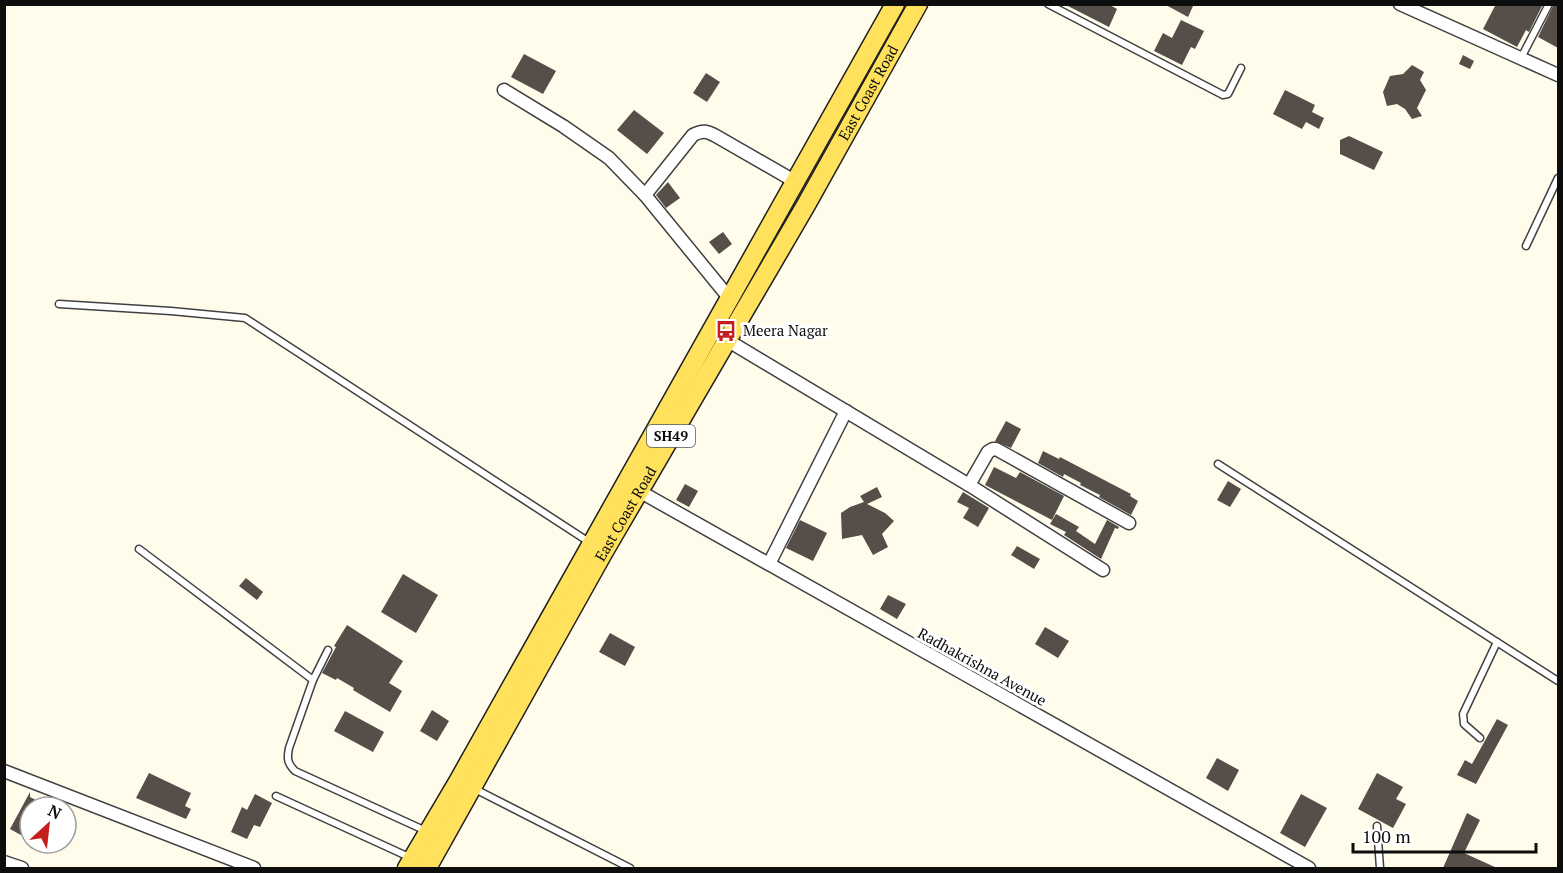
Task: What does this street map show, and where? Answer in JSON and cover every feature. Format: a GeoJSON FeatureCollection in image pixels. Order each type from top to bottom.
{"type":"FeatureCollection","features":[{"type":"Feature","properties":{"kind":"main road","name":"East Coast Road"},"geometry":{"type":"LineString","coordinates":[[416,865],[429,832],[895,4]]}},
{"type":"Feature","properties":{"kind":"main road","name":"East Coast Road"},"geometry":{"type":"LineString","coordinates":[[416,865],[473,787],[639,491],[806,205],[918,4]]}},
{"type":"Feature","properties":{"kind":"street"},"geometry":{"type":"LineString","coordinates":[[1400,4],[1558,75]]}},
{"type":"Feature","properties":{"kind":"street"},"geometry":{"type":"LineString","coordinates":[[504,90],[563,126],[609,158],[645,195],[730,299]]}},
{"type":"Feature","properties":{"kind":"street"},"geometry":{"type":"LineString","coordinates":[[645,195],[693,135],[700,131],[716,136],[796,182]]}},
{"type":"Feature","properties":{"kind":"street"},"geometry":{"type":"LineString","coordinates":[[728,340],[969,485],[1103,570]]}},
{"type":"Feature","properties":{"kind":"street"},"geometry":{"type":"LineString","coordinates":[[769,564],[846,411]]}},
{"type":"Feature","properties":{"kind":"street"},"geometry":{"type":"LineString","coordinates":[[969,485],[988,452],[996,449],[1129,523]]}},
{"type":"Feature","properties":{"kind":"street","name":"Radhakrishna Avenue"},"geometry":{"type":"LineString","coordinates":[[639,491],[1309,868]]}},
{"type":"Feature","properties":{"kind":"street"},"geometry":{"type":"LineString","coordinates":[[4,771],[254,868]]}},
{"type":"Feature","properties":{"kind":"street"},"geometry":{"type":"LineString","coordinates":[[4,862],[22,868]]}},
{"type":"Feature","properties":{"kind":"lane"},"geometry":{"type":"LineString","coordinates":[[1048,4],[1224,95],[1228,94],[1241,68]]}},
{"type":"Feature","properties":{"kind":"lane"},"geometry":{"type":"LineString","coordinates":[[1521,58],[1549,4]]}},
{"type":"Feature","properties":{"kind":"lane"},"geometry":{"type":"LineString","coordinates":[[1526,246],[1558,178]]}},
{"type":"Feature","properties":{"kind":"lane"},"geometry":{"type":"LineString","coordinates":[[59,304],[245,318],[592,544]]}},
{"type":"Feature","properties":{"kind":"lane"},"geometry":{"type":"LineString","coordinates":[[1218,464],[1558,681]]}},
{"type":"Feature","properties":{"kind":"lane"},"geometry":{"type":"LineString","coordinates":[[139,549],[312,680]]}},
{"type":"Feature","properties":{"kind":"lane"},"geometry":{"type":"LineString","coordinates":[[1480,738],[1464,724],[1463,714],[1497,642]]}},
{"type":"Feature","properties":{"kind":"lane"},"geometry":{"type":"LineString","coordinates":[[328,650],[312,680],[289,748],[287,758],[289,765],[295,771],[429,832]]}},
{"type":"Feature","properties":{"kind":"lane"},"geometry":{"type":"LineString","coordinates":[[473,787],[630,868]]}},
{"type":"Feature","properties":{"kind":"lane"},"geometry":{"type":"LineString","coordinates":[[276,796],[416,865]]}},
{"type":"Feature","properties":{"kind":"lane"},"geometry":{"type":"LineString","coordinates":[[1377,826],[1380,868]]}},
{"type":"Feature","properties":{"kind":"building"},"geometry":{"type":"Polygon","coordinates":[[[1064,4],[1108,4],[1117,9],[1109,27],[1064,4]]]}},
{"type":"Feature","properties":{"kind":"building"},"geometry":{"type":"Polygon","coordinates":[[[1164,4],[1194,4],[1188,17],[1164,4]]]}},
{"type":"Feature","properties":{"kind":"building"},"geometry":{"type":"Polygon","coordinates":[[[1496,4],[1543,4],[1529,32],[1526,30],[1517,47],[1483,29],[1496,4]]]}},
{"type":"Feature","properties":{"kind":"building"},"geometry":{"type":"Polygon","coordinates":[[[1554,4],[1558,4],[1558,48],[1538,37],[1554,4]]]}},
{"type":"Feature","properties":{"kind":"building"},"geometry":{"type":"Polygon","coordinates":[[[1181,20],[1204,31],[1195,49],[1191,47],[1182,65],[1154,51],[1163,33],[1172,38],[1181,20]]]}},
{"type":"Feature","properties":{"kind":"building"},"geometry":{"type":"Polygon","coordinates":[[[524,54],[556,71],[543,94],[511,77],[524,54]]]}},
{"type":"Feature","properties":{"kind":"building"},"geometry":{"type":"Polygon","coordinates":[[[1463,55],[1474,61],[1470,69],[1459,64],[1463,55]]]}},
{"type":"Feature","properties":{"kind":"building"},"geometry":{"type":"Polygon","coordinates":[[[1412,65],[1424,72],[1420,80],[1426,90],[1417,108],[1422,116],[1412,119],[1405,109],[1397,104],[1387,106],[1383,92],[1390,76],[1403,74],[1412,65]]]}},
{"type":"Feature","properties":{"kind":"building"},"geometry":{"type":"Polygon","coordinates":[[[706,73],[720,82],[707,102],[693,93],[706,73]]]}},
{"type":"Feature","properties":{"kind":"building"},"geometry":{"type":"Polygon","coordinates":[[[1285,90],[1315,105],[1312,112],[1324,118],[1319,129],[1306,122],[1302,129],[1273,114],[1285,90]]]}},
{"type":"Feature","properties":{"kind":"building"},"geometry":{"type":"Polygon","coordinates":[[[634,110],[664,133],[647,154],[617,130],[634,110]]]}},
{"type":"Feature","properties":{"kind":"building"},"geometry":{"type":"Polygon","coordinates":[[[1349,136],[1383,152],[1374,170],[1340,154],[1340,140],[1349,136]]]}},
{"type":"Feature","properties":{"kind":"building"},"geometry":{"type":"Polygon","coordinates":[[[668,182],[680,198],[666,208],[656,195],[668,182]]]}},
{"type":"Feature","properties":{"kind":"building"},"geometry":{"type":"Polygon","coordinates":[[[723,232],[732,244],[719,254],[709,242],[723,232]]]}},
{"type":"Feature","properties":{"kind":"building"},"geometry":{"type":"Polygon","coordinates":[[[1006,421],[1021,429],[1011,448],[995,441],[1006,421]]]}},
{"type":"Feature","properties":{"kind":"building"},"geometry":{"type":"Polygon","coordinates":[[[1043,451],[1059,459],[1060,457],[1131,494],[1130,496],[1138,501],[1131,515],[1080,485],[1081,483],[1064,474],[1063,477],[1038,463],[1043,451]]]}},
{"type":"Feature","properties":{"kind":"building"},"geometry":{"type":"Polygon","coordinates":[[[994,467],[1016,478],[1020,472],[1064,496],[1052,520],[985,485],[994,467]]]}},
{"type":"Feature","properties":{"kind":"building"},"geometry":{"type":"Polygon","coordinates":[[[1228,481],[1241,489],[1230,507],[1217,500],[1228,481]]]}},
{"type":"Feature","properties":{"kind":"building"},"geometry":{"type":"Polygon","coordinates":[[[685,484],[698,491],[689,507],[676,500],[685,484]]]}},
{"type":"Feature","properties":{"kind":"building"},"geometry":{"type":"Polygon","coordinates":[[[877,487],[882,497],[867,504],[885,513],[894,521],[882,534],[888,547],[873,555],[862,535],[842,539],[841,513],[864,502],[860,496],[877,487]]]}},
{"type":"Feature","properties":{"kind":"building"},"geometry":{"type":"Polygon","coordinates":[[[963,492],[989,508],[978,527],[963,518],[969,508],[957,502],[963,492]]]}},
{"type":"Feature","properties":{"kind":"building"},"geometry":{"type":"Polygon","coordinates":[[[1056,514],[1079,527],[1076,531],[1095,544],[1107,520],[1119,527],[1115,528],[1101,559],[1064,535],[1066,532],[1050,524],[1056,514]]]}},
{"type":"Feature","properties":{"kind":"building"},"geometry":{"type":"Polygon","coordinates":[[[800,520],[827,533],[813,561],[786,548],[800,520]]]}},
{"type":"Feature","properties":{"kind":"building"},"geometry":{"type":"Polygon","coordinates":[[[1017,546],[1040,559],[1034,569],[1011,555],[1017,546]]]}},
{"type":"Feature","properties":{"kind":"building"},"geometry":{"type":"Polygon","coordinates":[[[403,574],[438,595],[416,633],[381,612],[403,574]]]}},
{"type":"Feature","properties":{"kind":"building"},"geometry":{"type":"Polygon","coordinates":[[[246,578],[263,592],[257,600],[239,586],[246,578]]]}},
{"type":"Feature","properties":{"kind":"building"},"geometry":{"type":"Polygon","coordinates":[[[888,595],[906,604],[897,619],[880,609],[888,595]]]}},
{"type":"Feature","properties":{"kind":"building"},"geometry":{"type":"Polygon","coordinates":[[[347,625],[403,661],[389,683],[402,691],[390,712],[337,678],[336,680],[322,673],[336,647],[334,646],[347,625]]]}},
{"type":"Feature","properties":{"kind":"building"},"geometry":{"type":"Polygon","coordinates":[[[1045,627],[1069,641],[1058,658],[1035,644],[1045,627]]]}},
{"type":"Feature","properties":{"kind":"building"},"geometry":{"type":"Polygon","coordinates":[[[610,633],[635,647],[625,666],[599,652],[610,633]]]}},
{"type":"Feature","properties":{"kind":"building"},"geometry":{"type":"Polygon","coordinates":[[[432,710],[449,721],[437,741],[420,731],[432,710]]]}},
{"type":"Feature","properties":{"kind":"building"},"geometry":{"type":"Polygon","coordinates":[[[345,711],[384,732],[373,752],[334,731],[345,711]]]}},
{"type":"Feature","properties":{"kind":"building"},"geometry":{"type":"Polygon","coordinates":[[[1497,719],[1508,725],[1476,784],[1457,775],[1465,760],[1472,764],[1497,719]]]}},
{"type":"Feature","properties":{"kind":"building"},"geometry":{"type":"Polygon","coordinates":[[[1217,758],[1239,770],[1228,791],[1206,778],[1217,758]]]}},
{"type":"Feature","properties":{"kind":"building"},"geometry":{"type":"Polygon","coordinates":[[[149,773],[191,793],[185,806],[191,809],[186,819],[136,798],[149,773]]]}},
{"type":"Feature","properties":{"kind":"building"},"geometry":{"type":"Polygon","coordinates":[[[1377,773],[1403,787],[1396,799],[1406,804],[1393,828],[1358,809],[1377,773]]]}},
{"type":"Feature","properties":{"kind":"building"},"geometry":{"type":"Polygon","coordinates":[[[255,794],[272,803],[260,827],[254,825],[247,839],[231,832],[242,807],[247,810],[255,794]]]}},
{"type":"Feature","properties":{"kind":"building"},"geometry":{"type":"Polygon","coordinates":[[[1301,794],[1327,808],[1305,847],[1280,833],[1301,794]]]}},
{"type":"Feature","properties":{"kind":"building"},"geometry":{"type":"Polygon","coordinates":[[[1467,813],[1480,820],[1464,853],[1497,868],[1443,868],[1467,813]]]}},
{"type":"Feature","properties":{"kind":"building"},"geometry":{"type":"Polygon","coordinates":[[[18,814],[18,833],[10,829],[18,814]]]}},
{"type":"Feature","properties":{"kind":"place","name":"Meera Nagar"},"geometry":{"type":"Point","coordinates":[726,331]}}]}
